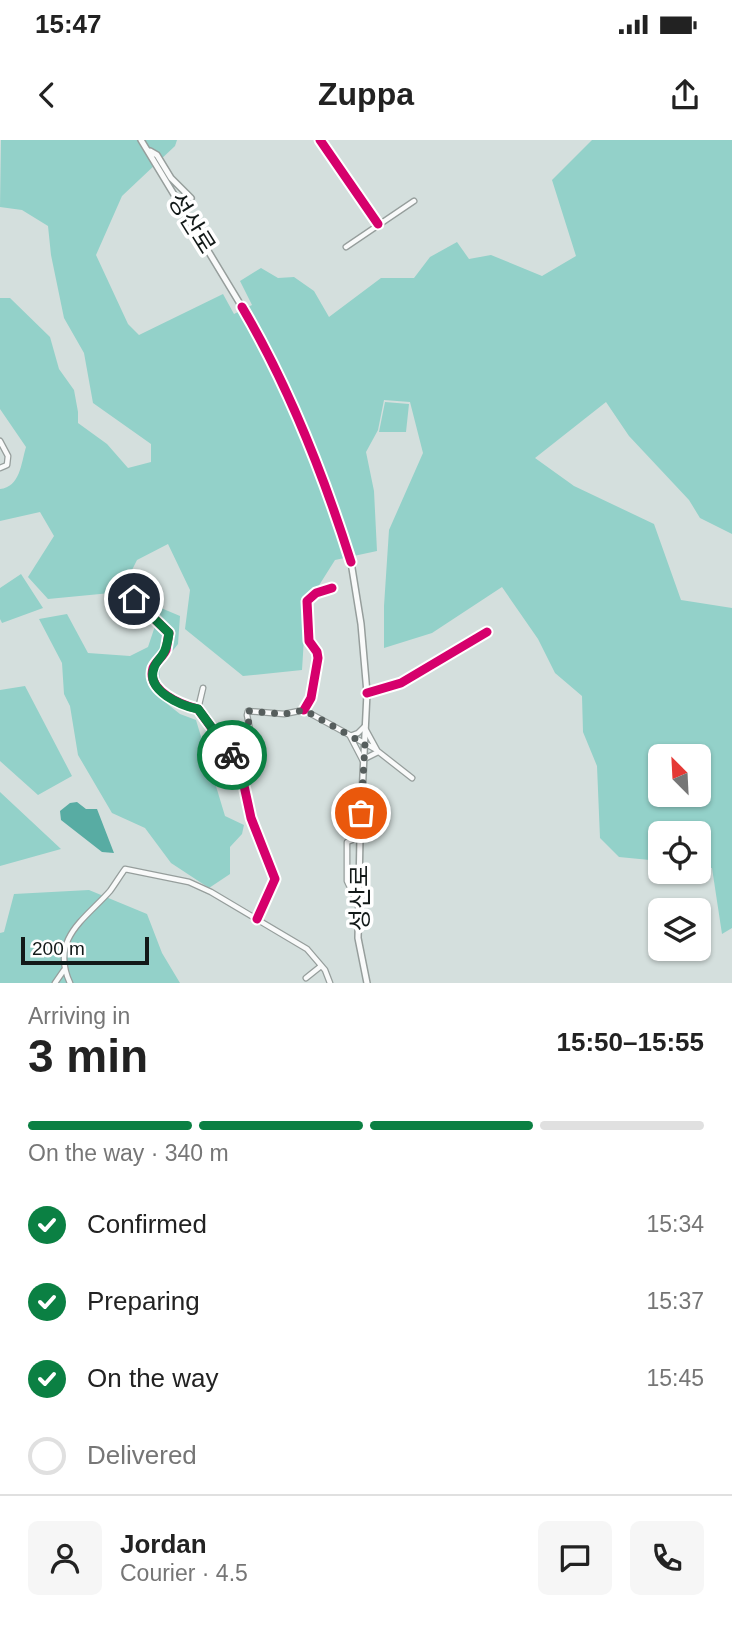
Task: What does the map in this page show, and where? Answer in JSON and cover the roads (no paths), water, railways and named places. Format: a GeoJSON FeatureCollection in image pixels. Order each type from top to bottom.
{"type":"FeatureCollection","features":[{"type":"Feature","properties":{"kind":"main road","name":"성산로"},"geometry":{"type":"LineString","coordinates":[[141,140],[242,307]]}},
{"type":"Feature","properties":{"kind":"main road"},"geometry":{"type":"LineString","coordinates":[[146,149],[157,155],[171,178],[191,198]]}},
{"type":"Feature","properties":{"kind":"main road","name":"성산로"},"geometry":{"type":"LineString","coordinates":[[351,562],[361,624],[367,692],[358,938],[367,983]]}},
{"type":"Feature","properties":{"kind":"street"},"geometry":{"type":"LineString","coordinates":[[320,140],[378,224]]}},
{"type":"Feature","properties":{"kind":"street"},"geometry":{"type":"LineString","coordinates":[[346,247],[414,201]]}},
{"type":"Feature","properties":{"kind":"street"},"geometry":{"type":"LineString","coordinates":[[0,441],[8,456],[7,465],[0,468]]}},
{"type":"Feature","properties":{"kind":"street"},"geometry":{"type":"LineString","coordinates":[[304,710],[311,698],[318,658],[309,641],[307,601],[316,593],[332,588]]}},
{"type":"Feature","properties":{"kind":"street"},"geometry":{"type":"LineString","coordinates":[[134,599],[169,633],[165,652],[154,666],[154,681],[167,697],[186,707],[198,709],[235,761],[243,781],[251,818],[275,879],[257,919]]}},
{"type":"Feature","properties":{"kind":"street"},"geometry":{"type":"LineString","coordinates":[[367,692],[401,683],[487,632]]}},
{"type":"Feature","properties":{"kind":"street"},"geometry":{"type":"LineString","coordinates":[[198,709],[203,688]]}},
{"type":"Feature","properties":{"kind":"street"},"geometry":{"type":"LineString","coordinates":[[235,761],[251,735],[248,711],[284,714],[304,710],[378,752],[412,778]]}},
{"type":"Feature","properties":{"kind":"street"},"geometry":{"type":"LineString","coordinates":[[350,736],[366,727],[378,752]]}},
{"type":"Feature","properties":{"kind":"street"},"geometry":{"type":"LineString","coordinates":[[350,736],[364,762],[378,752]]}},
{"type":"Feature","properties":{"kind":"street"},"geometry":{"type":"LineString","coordinates":[[359,905],[347,881],[348,842],[360,837]]}},
{"type":"Feature","properties":{"kind":"street"},"geometry":{"type":"LineString","coordinates":[[55,983],[64,970],[68,937],[80,920],[110,891],[125,869],[189,883],[211,892],[307,949],[330,983]]}},
{"type":"Feature","properties":{"kind":"street"},"geometry":{"type":"LineString","coordinates":[[306,978],[321,966]]}},
{"type":"Feature","properties":{"kind":"street"},"geometry":{"type":"LineString","coordinates":[[64,970],[70,983]]}},
{"type":"Feature","properties":{"kind":"tunnel"},"geometry":{"type":"LineString","coordinates":[[242,307],[275,368],[304,431],[351,562]]}}]}
